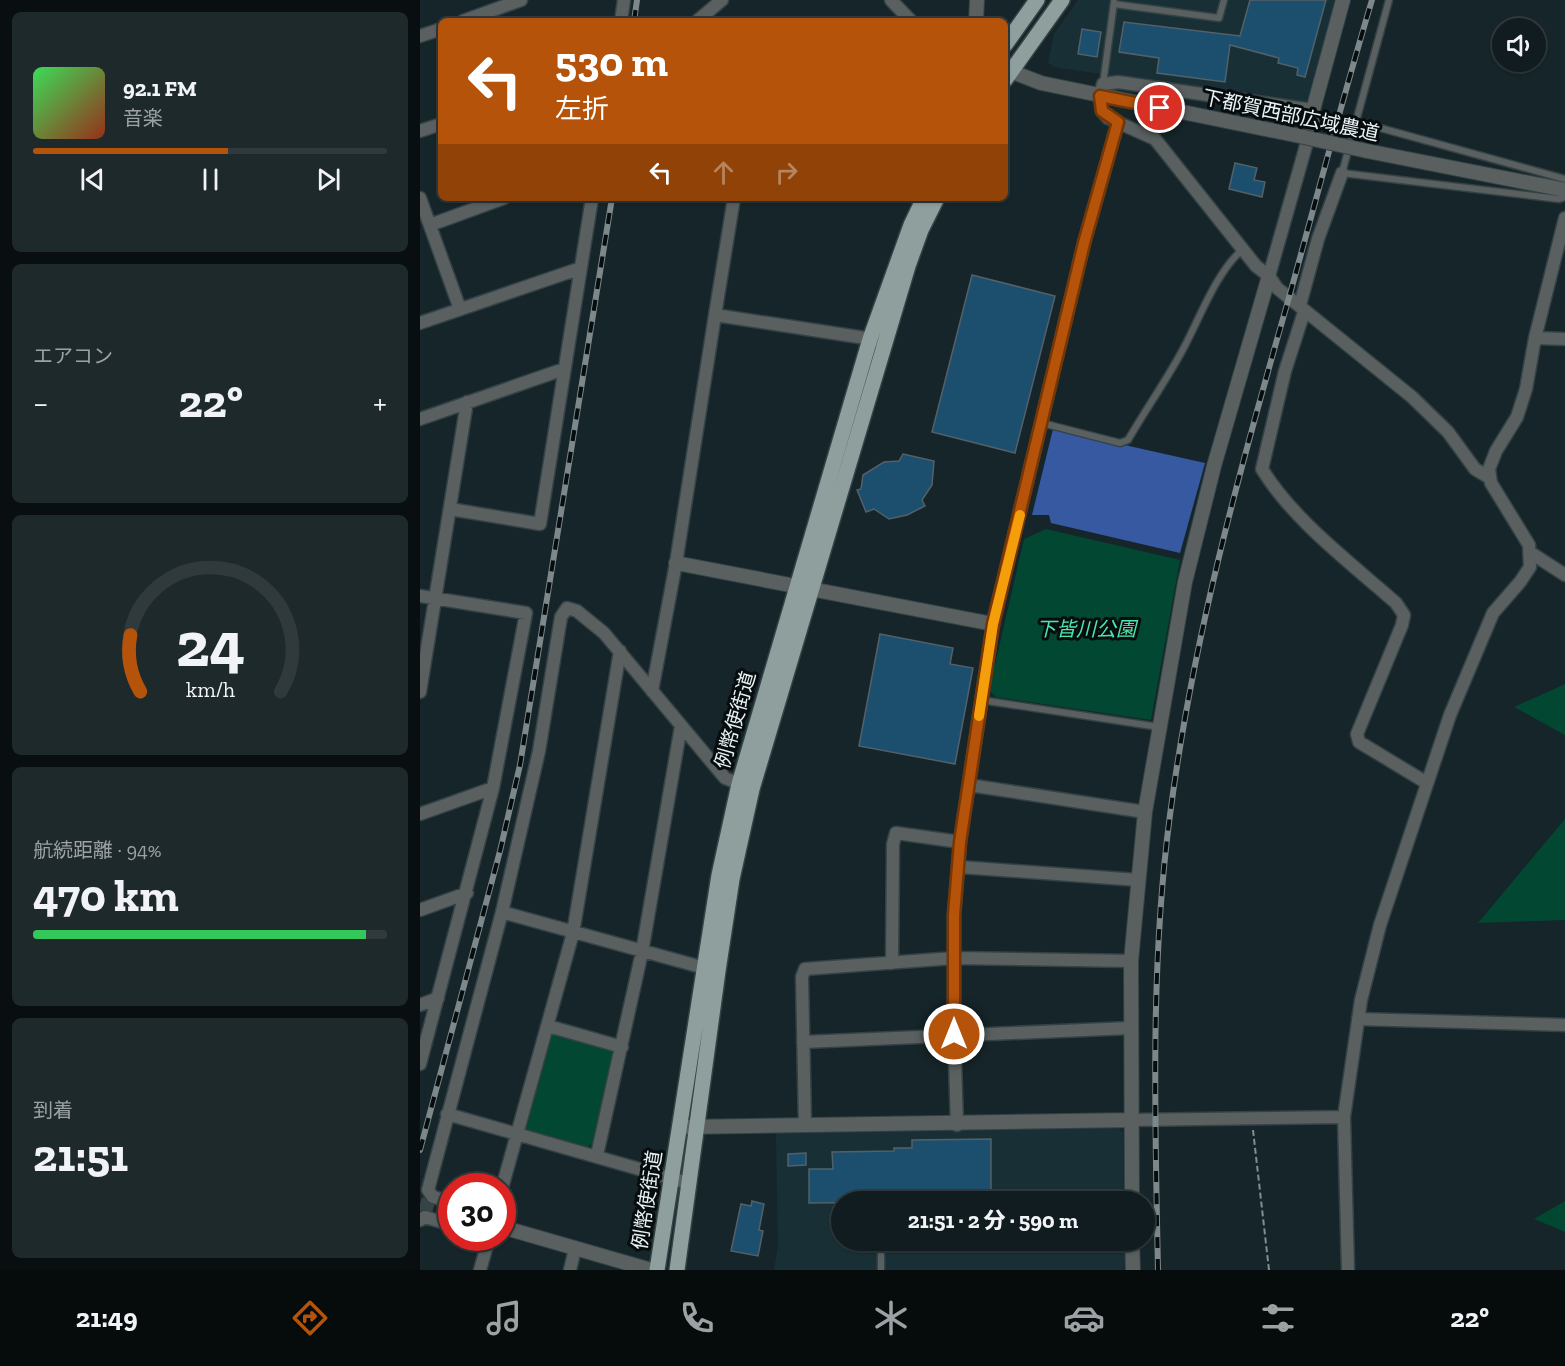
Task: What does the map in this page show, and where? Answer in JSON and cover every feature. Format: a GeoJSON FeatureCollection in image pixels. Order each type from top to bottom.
{"type":"FeatureCollection","features":[{"type":"Feature","properties":{"kind":"main road"},"geometry":{"type":"LineString","coordinates":[[1008,41],[1037,0]]}},
{"type":"Feature","properties":{"kind":"main road"},"geometry":{"type":"LineString","coordinates":[[1008,73],[1062,0]]}},
{"type":"Feature","properties":{"kind":"main road","name":"例幣使街道"},"geometry":{"type":"LineString","coordinates":[[657,1270],[679,1126],[732,879],[745,787],[878,340],[901,252],[923,201]]}},
{"type":"Feature","properties":{"kind":"main road","name":"例幣使街道"},"geometry":{"type":"LineString","coordinates":[[878,340],[921,230],[936,201]]}},
{"type":"Feature","properties":{"kind":"main road","name":"例幣使街道"},"geometry":{"type":"LineString","coordinates":[[677,1270],[695,1128],[711,970]]}},
{"type":"Feature","properties":{"kind":"street"},"geometry":{"type":"LineString","coordinates":[[471,18],[521,0]]}},
{"type":"Feature","properties":{"kind":"street"},"geometry":{"type":"LineString","coordinates":[[621,18],[624,0]]}},
{"type":"Feature","properties":{"kind":"street"},"geometry":{"type":"LineString","coordinates":[[701,18],[722,0]]}},
{"type":"Feature","properties":{"kind":"street"},"geometry":{"type":"LineString","coordinates":[[891,0],[909,18]]}},
{"type":"Feature","properties":{"kind":"street"},"geometry":{"type":"LineString","coordinates":[[976,0],[976,18]]}},
{"type":"Feature","properties":{"kind":"street"},"geometry":{"type":"LineString","coordinates":[[1132,1191],[1131,961],[1145,812],[1159,728],[1185,582],[1214,466],[1313,121],[1313,110],[1343,0]]}},
{"type":"Feature","properties":{"kind":"street"},"geometry":{"type":"LineString","coordinates":[[420,36],[438,30]]}},
{"type":"Feature","properties":{"kind":"street","name":"下都賀西部広域農道"},"geometry":{"type":"LineString","coordinates":[[1008,74],[1041,83],[1102,90],[1367,151],[1565,190]]}},
{"type":"Feature","properties":{"kind":"street"},"geometry":{"type":"LineString","coordinates":[[1313,110],[1118,82],[1102,90],[1102,111],[1118,122],[1155,139],[1256,266],[1269,276],[1277,288],[1412,397],[1448,432],[1475,469],[1490,478],[1526,538],[1531,553],[1527,574],[1493,613],[1450,715],[1380,925],[1358,1019],[1344,1117],[1348,1270]]}},
{"type":"Feature","properties":{"kind":"street"},"geometry":{"type":"LineString","coordinates":[[957,1125],[954,915],[960,867],[960,842],[993,624],[1084,243],[1118,122]]}},
{"type":"Feature","properties":{"kind":"street"},"geometry":{"type":"LineString","coordinates":[[420,131],[438,125]]}},
{"type":"Feature","properties":{"kind":"street"},"geometry":{"type":"LineString","coordinates":[[1342,173],[1318,239],[1262,469],[1271,484],[1319,534],[1396,603],[1404,615],[1402,626],[1357,734],[1359,742],[1427,783]]}},
{"type":"Feature","properties":{"kind":"street"},"geometry":{"type":"LineString","coordinates":[[420,198],[460,309]]}},
{"type":"Feature","properties":{"kind":"street"},"geometry":{"type":"LineString","coordinates":[[430,225],[496,201]]}},
{"type":"Feature","properties":{"kind":"street"},"geometry":{"type":"LineString","coordinates":[[450,509],[540,524],[592,201]]}},
{"type":"Feature","properties":{"kind":"street"},"geometry":{"type":"LineString","coordinates":[[652,692],[676,563],[734,201]]}},
{"type":"Feature","properties":{"kind":"street"},"geometry":{"type":"LineString","coordinates":[[1490,478],[1490,463],[1516,417],[1526,389],[1535,338],[1565,218]]}},
{"type":"Feature","properties":{"kind":"street"},"geometry":{"type":"LineString","coordinates":[[420,323],[581,267]]}},
{"type":"Feature","properties":{"kind":"street"},"geometry":{"type":"LineString","coordinates":[[715,315],[878,340]]}},
{"type":"Feature","properties":{"kind":"street"},"geometry":{"type":"LineString","coordinates":[[1535,338],[1565,339]]}},
{"type":"Feature","properties":{"kind":"street"},"geometry":{"type":"LineString","coordinates":[[420,419],[564,369]]}},
{"type":"Feature","properties":{"kind":"street"},"geometry":{"type":"LineString","coordinates":[[420,692],[467,402]]}},
{"type":"Feature","properties":{"kind":"street"},"geometry":{"type":"LineString","coordinates":[[1531,553],[1565,575]]}},
{"type":"Feature","properties":{"kind":"street"},"geometry":{"type":"LineString","coordinates":[[676,563],[993,624]]}},
{"type":"Feature","properties":{"kind":"street"},"geometry":{"type":"LineString","coordinates":[[420,596],[526,613],[493,788],[420,1064]]}},
{"type":"Feature","properties":{"kind":"street"},"geometry":{"type":"LineString","coordinates":[[438,1198],[432,1197],[428,1190],[502,912],[539,751],[561,617],[567,608],[577,610],[620,651],[725,778],[745,787]]}},
{"type":"Feature","properties":{"kind":"street"},"geometry":{"type":"LineString","coordinates":[[507,1173],[573,933],[620,651]]}},
{"type":"Feature","properties":{"kind":"street"},"geometry":{"type":"LineString","coordinates":[[597,1155],[642,952],[681,726]]}},
{"type":"Feature","properties":{"kind":"street"},"geometry":{"type":"LineString","coordinates":[[969,785],[1145,812]]}},
{"type":"Feature","properties":{"kind":"street"},"geometry":{"type":"LineString","coordinates":[[420,814],[493,788]]}},
{"type":"Feature","properties":{"kind":"street"},"geometry":{"type":"LineString","coordinates":[[892,963],[893,844],[896,832],[960,842]]}},
{"type":"Feature","properties":{"kind":"street"},"geometry":{"type":"LineString","coordinates":[[960,867],[1138,880]]}},
{"type":"Feature","properties":{"kind":"street"},"geometry":{"type":"LineString","coordinates":[[420,910],[467,893]]}},
{"type":"Feature","properties":{"kind":"street"},"geometry":{"type":"LineString","coordinates":[[502,912],[711,970]]}},
{"type":"Feature","properties":{"kind":"street"},"geometry":{"type":"LineString","coordinates":[[805,1125],[802,977],[805,969],[954,958],[1131,961]]}},
{"type":"Feature","properties":{"kind":"street"},"geometry":{"type":"LineString","coordinates":[[420,1005],[438,998]]}},
{"type":"Feature","properties":{"kind":"street"},"geometry":{"type":"LineString","coordinates":[[1358,1019],[1565,1025]]}},
{"type":"Feature","properties":{"kind":"street"},"geometry":{"type":"LineString","coordinates":[[548,1026],[622,1047]]}},
{"type":"Feature","properties":{"kind":"street"},"geometry":{"type":"LineString","coordinates":[[803,1042],[1130,1028]]}},
{"type":"Feature","properties":{"kind":"street"},"geometry":{"type":"LineString","coordinates":[[447,1114],[518,1136],[597,1155],[688,1183]]}},
{"type":"Feature","properties":{"kind":"street"},"geometry":{"type":"LineString","coordinates":[[679,1126],[695,1128],[957,1125],[1344,1117]]}},
{"type":"Feature","properties":{"kind":"street"},"geometry":{"type":"LineString","coordinates":[[420,1220],[425,1217],[438,1221]]}},
{"type":"Feature","properties":{"kind":"street"},"geometry":{"type":"LineString","coordinates":[[516,1231],[651,1270]]}},
{"type":"Feature","properties":{"kind":"street"},"geometry":{"type":"LineString","coordinates":[[570,1270],[575,1248]]}},
{"type":"Feature","properties":{"kind":"street"},"geometry":{"type":"LineString","coordinates":[[480,1270],[485,1251]]}},
{"type":"Feature","properties":{"kind":"street"},"geometry":{"type":"LineString","coordinates":[[1132,1251],[1133,1270]]}},
{"type":"Feature","properties":{"kind":"lane"},"geometry":{"type":"LineString","coordinates":[[1102,90],[1102,75],[1114,2],[1219,18],[1224,0]]}},
{"type":"Feature","properties":{"kind":"lane"},"geometry":{"type":"LineString","coordinates":[[1389,0],[1342,173],[1558,199],[1565,197]]}},
{"type":"Feature","properties":{"kind":"lane"},"geometry":{"type":"LineString","coordinates":[[1355,121],[1565,179]]}},
{"type":"Feature","properties":{"kind":"lane"},"geometry":{"type":"LineString","coordinates":[[1042,423],[1120,442],[1128,440],[1180,354],[1210,296],[1235,256],[1243,249]]}},
{"type":"Feature","properties":{"kind":"lane"},"geometry":{"type":"LineString","coordinates":[[981,700],[1159,728]]}},
{"type":"Feature","properties":{"kind":"lane"},"geometry":{"type":"LineString","coordinates":[[881,1251],[881,1270]]}},
{"type":"Feature","properties":{"kind":"path"},"geometry":{"type":"LineString","coordinates":[[1252,1119],[1269,1270]]}},
{"type":"Feature","properties":{"kind":"shaded area"},"geometry":{"type":"Polygon","coordinates":[[[1078,0],[1337,0],[1309,99],[1301,104],[1054,67],[1048,63],[1054,34],[1078,0]]]}},
{"type":"Feature","properties":{"kind":"shaded area"},"geometry":{"type":"Polygon","coordinates":[[[1117,1126],[1123,1133],[1124,1191],[831,1191],[831,1251],[1124,1251],[1125,1270],[774,1270],[778,1246],[776,1132],[1117,1126]]]}},
{"type":"Feature","properties":{"kind":"green space","name":"下皆川公園"},"geometry":{"type":"Polygon","coordinates":[[[1046,529],[1180,560],[1151,720],[996,697],[989,690],[1024,539],[1046,529]]]}},
{"type":"Feature","properties":{"kind":"green space"},"geometry":{"type":"Polygon","coordinates":[[[1565,684],[1565,735],[1514,707],[1565,684]]]}},
{"type":"Feature","properties":{"kind":"green space"},"geometry":{"type":"Polygon","coordinates":[[[1565,819],[1565,920],[1478,923],[1565,819]]]}},
{"type":"Feature","properties":{"kind":"green space"},"geometry":{"type":"Polygon","coordinates":[[[552,1032],[615,1049],[593,1144],[586,1147],[525,1133],[552,1032]]]}},
{"type":"Feature","properties":{"kind":"green space"},"geometry":{"type":"Polygon","coordinates":[[[1565,1201],[1565,1232],[1534,1219],[1565,1201]]]}},
{"type":"Feature","properties":{"kind":"water"},"geometry":{"type":"Polygon","coordinates":[[[1053,429],[1205,463],[1180,553],[1051,523],[1049,515],[1032,515],[1053,429]]]}},
{"type":"Feature","properties":{"kind":"building"},"geometry":{"type":"Polygon","coordinates":[[[1250,0],[1326,0],[1305,77],[1297,75],[1298,68],[1278,63],[1279,58],[1230,45],[1225,82],[1157,73],[1159,58],[1119,52],[1124,22],[1240,36],[1250,0]]]}},
{"type":"Feature","properties":{"kind":"building"},"geometry":{"type":"Polygon","coordinates":[[[1082,29],[1101,32],[1097,57],[1078,54],[1082,29]]]}},
{"type":"Feature","properties":{"kind":"building"},"geometry":{"type":"Polygon","coordinates":[[[1235,163],[1257,168],[1254,180],[1265,182],[1262,197],[1229,189],[1235,163]]]}},
{"type":"Feature","properties":{"kind":"building"},"geometry":{"type":"Polygon","coordinates":[[[972,275],[1055,296],[1015,453],[932,432],[972,275]]]}},
{"type":"Feature","properties":{"kind":"building"},"geometry":{"type":"Polygon","coordinates":[[[903,454],[934,461],[932,485],[922,500],[925,506],[907,515],[889,519],[874,509],[866,512],[857,490],[861,489],[863,475],[884,462],[899,461],[903,454]]]}},
{"type":"Feature","properties":{"kind":"building"},"geometry":{"type":"Polygon","coordinates":[[[880,634],[953,648],[950,664],[973,668],[955,764],[859,746],[880,634]]]}},
{"type":"Feature","properties":{"kind":"building"},"geometry":{"type":"Polygon","coordinates":[[[991,1139],[991,1191],[831,1191],[831,1203],[809,1203],[809,1169],[833,1169],[832,1152],[894,1151],[894,1148],[912,1148],[912,1140],[991,1139]]]}},
{"type":"Feature","properties":{"kind":"building"},"geometry":{"type":"Polygon","coordinates":[[[806,1153],[806,1165],[788,1166],[788,1154],[806,1153]]]}},
{"type":"Feature","properties":{"kind":"building"},"geometry":{"type":"Polygon","coordinates":[[[752,1201],[764,1204],[759,1230],[763,1231],[758,1256],[731,1251],[741,1204],[751,1206],[752,1201]]]}},
{"type":"Feature","properties":{"kind":"tunnel"},"geometry":{"type":"LineString","coordinates":[[420,1204],[438,1209]]}},
{"type":"Feature","properties":{"kind":"railway"},"geometry":{"type":"LineString","coordinates":[[634,18],[637,0]]}},
{"type":"Feature","properties":{"kind":"railway"},"geometry":{"type":"LineString","coordinates":[[1158,1270],[1155,1042],[1159,928],[1170,815],[1180,749],[1191,684],[1235,492],[1372,0]]}},
{"type":"Feature","properties":{"kind":"railway"},"geometry":{"type":"LineString","coordinates":[[420,1150],[500,851],[520,765],[612,201]]}},
{"type":"Feature","properties":{"kind":"slow traffic"},"geometry":{"type":"LineString","coordinates":[[979,716],[993,624],[1020,515]]}},
{"type":"Feature","properties":{"kind":"route"},"geometry":{"type":"LineString","coordinates":[[954,1034],[954,915],[960,867],[960,842],[990,643],[1084,243],[1118,122],[1108,118],[1102,111],[1100,96],[1160,108]]}}]}
